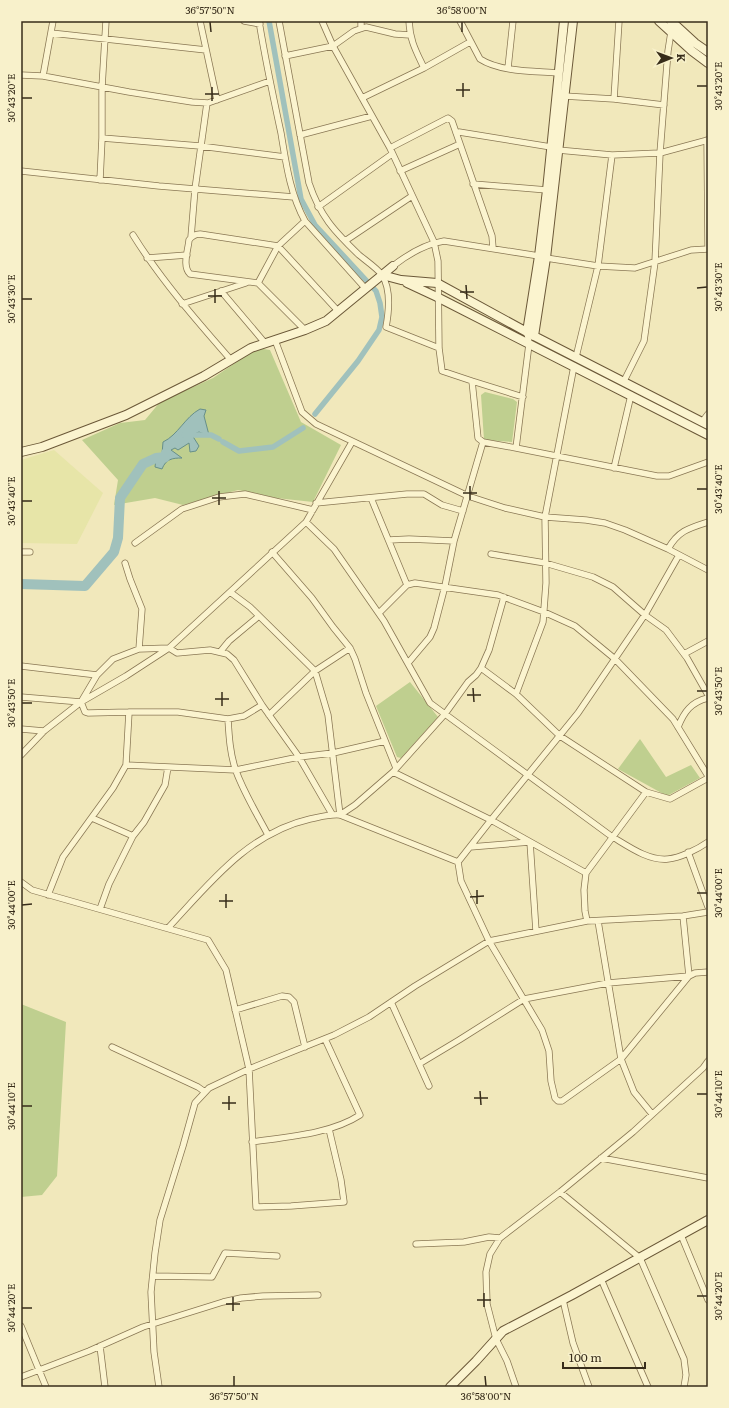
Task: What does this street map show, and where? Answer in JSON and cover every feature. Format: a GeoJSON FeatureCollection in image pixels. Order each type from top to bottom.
{"type":"FeatureCollection","features":[{"type":"Feature","properties":{"kind":"street"},"geometry":{"type":"LineString","coordinates":[[43,76],[53,21]]}},
{"type":"Feature","properties":{"kind":"street"},"geometry":{"type":"LineString","coordinates":[[100,180],[102,87],[106,21]]}},
{"type":"Feature","properties":{"kind":"street"},"geometry":{"type":"LineString","coordinates":[[200,21],[217,100]]}},
{"type":"Feature","properties":{"kind":"street"},"geometry":{"type":"LineString","coordinates":[[244,21],[260,23],[285,157],[294,196],[299,210],[305,221],[367,286]]}},
{"type":"Feature","properties":{"kind":"street"},"geometry":{"type":"LineString","coordinates":[[279,21],[309,183],[318,207],[325,218],[345,241],[380,277],[388,293],[386,327],[439,348]]}},
{"type":"Feature","properties":{"kind":"street"},"geometry":{"type":"LineString","coordinates":[[322,21],[333,46],[391,151],[434,242],[438,261],[437,297],[439,348],[442,371],[523,397]]}},
{"type":"Feature","properties":{"kind":"street"},"geometry":{"type":"LineString","coordinates":[[360,21],[361,28]]}},
{"type":"Feature","properties":{"kind":"street"},"geometry":{"type":"LineString","coordinates":[[409,21],[410,35],[424,68]]}},
{"type":"Feature","properties":{"kind":"street"},"geometry":{"type":"LineString","coordinates":[[460,21],[480,59],[490,64],[508,68],[558,73]]}},
{"type":"Feature","properties":{"kind":"street"},"geometry":{"type":"LineString","coordinates":[[508,68],[513,21]]}},
{"type":"Feature","properties":{"kind":"street"},"geometry":{"type":"LineString","coordinates":[[516,448],[530,344],[530,334],[543,257],[555,149],[558,73],[564,21]]}},
{"type":"Feature","properties":{"kind":"street"},"geometry":{"type":"LineString","coordinates":[[543,257],[547,190],[564,96],[573,21]]}},
{"type":"Feature","properties":{"kind":"street"},"geometry":{"type":"LineString","coordinates":[[614,99],[619,21]]}},
{"type":"Feature","properties":{"kind":"street"},"geometry":{"type":"LineString","coordinates":[[659,21],[692,52],[708,64]]}},
{"type":"Feature","properties":{"kind":"street"},"geometry":{"type":"LineString","coordinates":[[671,21],[695,43],[708,52]]}},
{"type":"Feature","properties":{"kind":"street"},"geometry":{"type":"LineString","coordinates":[[285,56],[333,46],[361,28],[366,27],[395,34],[410,35]]}},
{"type":"Feature","properties":{"kind":"street"},"geometry":{"type":"LineString","coordinates":[[624,381],[644,341],[655,262],[660,153],[671,32]]}},
{"type":"Feature","properties":{"kind":"street"},"geometry":{"type":"LineString","coordinates":[[51,33],[206,50]]}},
{"type":"Feature","properties":{"kind":"street"},"geometry":{"type":"LineString","coordinates":[[362,98],[424,68],[470,42]]}},
{"type":"Feature","properties":{"kind":"street"},"geometry":{"type":"LineString","coordinates":[[21,75],[43,76],[192,102],[207,103],[270,81]]}},
{"type":"Feature","properties":{"kind":"street"},"geometry":{"type":"LineString","coordinates":[[564,96],[614,99],[664,105]]}},
{"type":"Feature","properties":{"kind":"street"},"geometry":{"type":"LineString","coordinates":[[207,103],[200,146],[191,238],[189,240],[186,269],[190,274],[258,283],[305,330]]}},
{"type":"Feature","properties":{"kind":"street"},"geometry":{"type":"LineString","coordinates":[[300,135],[372,116]]}},
{"type":"Feature","properties":{"kind":"street"},"geometry":{"type":"LineString","coordinates":[[318,207],[391,151],[448,118],[452,121],[492,236],[493,248]]}},
{"type":"Feature","properties":{"kind":"street"},"geometry":{"type":"LineString","coordinates":[[21,452],[42,447],[126,415],[204,376],[251,348],[305,330],[326,321],[367,286],[401,260],[434,242],[444,241],[493,248],[598,266],[635,268],[691,250],[708,249],[708,140],[660,153],[612,155],[555,149],[459,132],[456,133]]}},
{"type":"Feature","properties":{"kind":"street"},"geometry":{"type":"LineString","coordinates":[[102,138],[200,146],[285,157]]}},
{"type":"Feature","properties":{"kind":"street"},"geometry":{"type":"LineString","coordinates":[[400,171],[460,144]]}},
{"type":"Feature","properties":{"kind":"street"},"geometry":{"type":"LineString","coordinates":[[576,357],[598,266],[612,155]]}},
{"type":"Feature","properties":{"kind":"street"},"geometry":{"type":"LineString","coordinates":[[21,171],[195,189],[294,196]]}},
{"type":"Feature","properties":{"kind":"street"},"geometry":{"type":"LineString","coordinates":[[473,184],[547,190]]}},
{"type":"Feature","properties":{"kind":"street"},"geometry":{"type":"LineString","coordinates":[[345,241],[412,196]]}},
{"type":"Feature","properties":{"kind":"street"},"geometry":{"type":"LineString","coordinates":[[258,283],[278,246],[305,221]]}},
{"type":"Feature","properties":{"kind":"street"},"geometry":{"type":"LineString","coordinates":[[191,238],[196,234],[200,234],[278,246],[338,311]]}},
{"type":"Feature","properties":{"kind":"street"},"geometry":{"type":"LineString","coordinates":[[133,235],[147,258],[182,304],[231,360]]}},
{"type":"Feature","properties":{"kind":"street"},"geometry":{"type":"LineString","coordinates":[[147,258],[187,255]]}},
{"type":"Feature","properties":{"kind":"street"},"geometry":{"type":"LineString","coordinates":[[380,277],[438,283],[530,334],[705,423],[708,414]]}},
{"type":"Feature","properties":{"kind":"street"},"geometry":{"type":"LineString","coordinates":[[401,280],[574,366],[708,435]]}},
{"type":"Feature","properties":{"kind":"street"},"geometry":{"type":"LineString","coordinates":[[182,304],[249,282]]}},
{"type":"Feature","properties":{"kind":"street"},"geometry":{"type":"LineString","coordinates":[[221,291],[265,343]]}},
{"type":"Feature","properties":{"kind":"street"},"geometry":{"type":"LineString","coordinates":[[275,340],[302,412],[316,424],[468,496],[505,508],[545,517],[605,523],[668,549],[708,570]]}},
{"type":"Feature","properties":{"kind":"street"},"geometry":{"type":"LineString","coordinates":[[516,694],[543,622],[546,583],[545,517],[574,366]]}},
{"type":"Feature","properties":{"kind":"street"},"geometry":{"type":"LineString","coordinates":[[472,381],[478,438],[483,442],[557,458],[657,476],[669,476],[708,462]]}},
{"type":"Feature","properties":{"kind":"street"},"geometry":{"type":"LineString","coordinates":[[614,468],[631,395]]}},
{"type":"Feature","properties":{"kind":"street"},"geometry":{"type":"LineString","coordinates":[[21,755],[44,731],[81,702],[126,676],[169,648],[306,522],[352,442]]}},
{"type":"Feature","properties":{"kind":"street"},"geometry":{"type":"LineString","coordinates":[[408,663],[430,637],[434,628],[445,586],[454,541],[483,442]]}},
{"type":"Feature","properties":{"kind":"street"},"geometry":{"type":"LineString","coordinates":[[135,543],[182,509],[219,497],[246,494],[312,510]]}},
{"type":"Feature","properties":{"kind":"street"},"geometry":{"type":"LineString","coordinates":[[316,503],[424,494],[442,506],[462,511]]}},
{"type":"Feature","properties":{"kind":"street"},"geometry":{"type":"LineString","coordinates":[[371,498],[407,585]]}},
{"type":"Feature","properties":{"kind":"street"},"geometry":{"type":"LineString","coordinates":[[306,522],[334,549],[379,613],[430,703],[613,837],[640,853],[656,858],[668,859],[699,848],[708,842]]}},
{"type":"Feature","properties":{"kind":"street"},"geometry":{"type":"LineString","coordinates":[[668,549],[673,540],[679,534],[687,529],[708,522]]}},
{"type":"Feature","properties":{"kind":"street"},"geometry":{"type":"LineString","coordinates":[[389,540],[409,539],[454,541]]}},
{"type":"Feature","properties":{"kind":"street"},"geometry":{"type":"LineString","coordinates":[[21,552],[30,552]]}},
{"type":"Feature","properties":{"kind":"street"},"geometry":{"type":"LineString","coordinates":[[272,552],[312,598],[350,648],[385,741],[394,770],[491,820],[586,873]]}},
{"type":"Feature","properties":{"kind":"street"},"geometry":{"type":"LineString","coordinates":[[491,554],[545,562],[593,577],[613,587],[645,615],[666,630],[684,654],[708,697],[695,703],[687,709],[682,716],[678,727]]}},
{"type":"Feature","properties":{"kind":"street"},"geometry":{"type":"LineString","coordinates":[[679,555],[645,615],[578,714],[458,862],[461,880],[489,941],[542,1030],[549,1051],[551,1081],[555,1098],[558,1101],[562,1101],[621,1059],[689,976],[683,916]]}},
{"type":"Feature","properties":{"kind":"street"},"geometry":{"type":"LineString","coordinates":[[126,562],[130,578],[142,609],[139,649]]}},
{"type":"Feature","properties":{"kind":"street"},"geometry":{"type":"LineString","coordinates":[[379,613],[407,585],[415,583],[445,586],[498,595],[544,612],[575,626],[615,659],[673,720],[708,777],[670,799],[646,792],[560,736],[516,694],[481,668]]}},
{"type":"Feature","properties":{"kind":"street"},"geometry":{"type":"LineString","coordinates":[[230,592],[250,607],[315,671],[328,715],[340,815]]}},
{"type":"Feature","properties":{"kind":"street"},"geometry":{"type":"LineString","coordinates":[[340,815],[354,805],[394,770],[445,714],[468,682],[476,675],[481,668],[489,650],[504,597]]}},
{"type":"Feature","properties":{"kind":"street"},"geometry":{"type":"LineString","coordinates":[[220,652],[230,641],[259,616]]}},
{"type":"Feature","properties":{"kind":"street"},"geometry":{"type":"LineString","coordinates":[[684,654],[708,641]]}},
{"type":"Feature","properties":{"kind":"street"},"geometry":{"type":"LineString","coordinates":[[81,702],[97,675],[113,659],[139,649],[169,648],[177,653],[210,650],[227,654],[234,660],[262,705],[299,757],[332,814]]}},
{"type":"Feature","properties":{"kind":"street"},"geometry":{"type":"LineString","coordinates":[[269,715],[315,671],[350,648]]}},
{"type":"Feature","properties":{"kind":"street"},"geometry":{"type":"LineString","coordinates":[[21,666],[97,675]]}},
{"type":"Feature","properties":{"kind":"street"},"geometry":{"type":"LineString","coordinates":[[21,697],[81,702]]}},
{"type":"Feature","properties":{"kind":"street"},"geometry":{"type":"LineString","coordinates":[[81,702],[85,712],[88,714],[178,712],[228,719],[244,716],[262,705]]}},
{"type":"Feature","properties":{"kind":"street"},"geometry":{"type":"LineString","coordinates":[[48,895],[63,857],[113,788],[126,765],[130,712]]}},
{"type":"Feature","properties":{"kind":"street"},"geometry":{"type":"LineString","coordinates":[[228,719],[229,738],[236,770],[248,799],[268,835]]}},
{"type":"Feature","properties":{"kind":"street"},"geometry":{"type":"LineString","coordinates":[[21,729],[44,731]]}},
{"type":"Feature","properties":{"kind":"street"},"geometry":{"type":"LineString","coordinates":[[126,765],[236,770],[299,757],[333,753],[385,741]]}},
{"type":"Feature","properties":{"kind":"street"},"geometry":{"type":"LineString","coordinates":[[100,909],[133,836],[144,822],[165,785],[168,767]]}},
{"type":"Feature","properties":{"kind":"street"},"geometry":{"type":"LineString","coordinates":[[587,921],[584,904],[586,873],[646,792]]}},
{"type":"Feature","properties":{"kind":"street"},"geometry":{"type":"LineString","coordinates":[[168,928],[230,862],[268,835],[294,823],[332,814],[340,815],[458,862]]}},
{"type":"Feature","properties":{"kind":"street"},"geometry":{"type":"LineString","coordinates":[[92,818],[133,836]]}},
{"type":"Feature","properties":{"kind":"street"},"geometry":{"type":"LineString","coordinates":[[470,847],[530,842]]}},
{"type":"Feature","properties":{"kind":"street"},"geometry":{"type":"LineString","coordinates":[[530,842],[536,931]]}},
{"type":"Feature","properties":{"kind":"street"},"geometry":{"type":"LineString","coordinates":[[688,852],[708,907]]}},
{"type":"Feature","properties":{"kind":"street"},"geometry":{"type":"LineString","coordinates":[[21,882],[32,890],[48,895],[208,940],[226,970],[249,1069],[256,1206],[291,1206],[344,1202],[341,1180],[329,1129]]}},
{"type":"Feature","properties":{"kind":"street"},"geometry":{"type":"LineString","coordinates":[[159,1387],[154,1352],[151,1292],[160,1220],[195,1103],[209,1088],[249,1069],[325,1038],[369,1017],[415,986],[489,941],[587,921],[683,916],[708,912]]}},
{"type":"Feature","properties":{"kind":"street"},"geometry":{"type":"LineString","coordinates":[[598,921],[621,1059],[634,1092],[652,1114]]}},
{"type":"Feature","properties":{"kind":"street"},"geometry":{"type":"LineString","coordinates":[[419,1064],[524,998],[608,983],[689,976],[695,973],[708,972]]}},
{"type":"Feature","properties":{"kind":"street"},"geometry":{"type":"LineString","coordinates":[[235,1010],[282,996],[290,997],[294,1002],[305,1046]]}},
{"type":"Feature","properties":{"kind":"street"},"geometry":{"type":"LineString","coordinates":[[391,1002],[429,1086]]}},
{"type":"Feature","properties":{"kind":"street"},"geometry":{"type":"LineString","coordinates":[[252,1142],[329,1129],[349,1122],[360,1115],[325,1038]]}},
{"type":"Feature","properties":{"kind":"street"},"geometry":{"type":"LineString","coordinates":[[112,1047],[198,1087],[205,1092]]}},
{"type":"Feature","properties":{"kind":"street"},"geometry":{"type":"LineString","coordinates":[[516,1387],[507,1362],[496,1340],[487,1304],[486,1272],[490,1254],[500,1238],[601,1158],[703,1068],[708,1061]]}},
{"type":"Feature","properties":{"kind":"street"},"geometry":{"type":"LineString","coordinates":[[601,1158],[708,1178]]}},
{"type":"Feature","properties":{"kind":"street"},"geometry":{"type":"LineString","coordinates":[[560,1192],[640,1258],[684,1359],[686,1375],[684,1387]]}},
{"type":"Feature","properties":{"kind":"street"},"geometry":{"type":"LineString","coordinates":[[450,1387],[457,1384],[503,1332],[708,1220]]}},
{"type":"Feature","properties":{"kind":"street"},"geometry":{"type":"LineString","coordinates":[[681,1235],[708,1300]]}},
{"type":"Feature","properties":{"kind":"street"},"geometry":{"type":"LineString","coordinates":[[416,1244],[464,1242],[495,1236],[500,1238]]}},
{"type":"Feature","properties":{"kind":"street"},"geometry":{"type":"LineString","coordinates":[[153,1276],[212,1277],[225,1253],[277,1256]]}},
{"type":"Feature","properties":{"kind":"street"},"geometry":{"type":"LineString","coordinates":[[601,1279],[648,1387]]}},
{"type":"Feature","properties":{"kind":"street"},"geometry":{"type":"LineString","coordinates":[[21,1377],[144,1327],[223,1302],[241,1298],[318,1295]]}},
{"type":"Feature","properties":{"kind":"street"},"geometry":{"type":"LineString","coordinates":[[563,1300],[573,1343],[589,1387]]}},
{"type":"Feature","properties":{"kind":"street"},"geometry":{"type":"LineString","coordinates":[[21,1326],[46,1387]]}},
{"type":"Feature","properties":{"kind":"street"},"geometry":{"type":"LineString","coordinates":[[100,1346],[105,1387]]}},
{"type":"Feature","properties":{"kind":"shaded area"},"geometry":{"type":"Polygon","coordinates":[[[54,450],[103,493],[77,544],[21,543],[21,460],[54,450]]]}},
{"type":"Feature","properties":{"kind":"green space"},"geometry":{"type":"Polygon","coordinates":[[[257,348],[270,350],[301,422],[341,445],[313,502],[276,498],[238,490],[183,505],[155,498],[114,505],[118,480],[82,440],[120,423],[145,420],[160,402],[213,378],[257,348]]]}},
{"type":"Feature","properties":{"kind":"green space"},"geometry":{"type":"Polygon","coordinates":[[[485,392],[513,399],[517,402],[512,442],[484,440],[481,395],[485,392]]]}},
{"type":"Feature","properties":{"kind":"green space"},"geometry":{"type":"Polygon","coordinates":[[[410,682],[438,717],[401,758],[397,757],[376,706],[410,682]]]}},
{"type":"Feature","properties":{"kind":"green space"},"geometry":{"type":"Polygon","coordinates":[[[640,739],[666,777],[691,765],[700,778],[667,796],[618,769],[640,739]]]}},
{"type":"Feature","properties":{"kind":"green space"},"geometry":{"type":"Polygon","coordinates":[[[21,1004],[66,1022],[57,1176],[42,1195],[21,1197],[21,1004]]]}},
{"type":"Feature","properties":{"kind":"water"},"geometry":{"type":"Polygon","coordinates":[[[200,409],[206,410],[204,416],[209,435],[199,432],[192,435],[199,446],[196,451],[190,452],[189,443],[178,450],[175,448],[171,450],[182,458],[175,458],[167,461],[162,469],[155,467],[156,458],[162,454],[163,442],[173,435],[195,412],[200,409]]]}},
{"type":"Feature","properties":{"kind":"waterway"},"geometry":{"type":"LineString","coordinates":[[269,21],[301,199],[315,225],[376,291],[382,317],[379,330],[358,361],[315,414]]}},
{"type":"Feature","properties":{"kind":"waterway"},"geometry":{"type":"LineString","coordinates":[[223,442],[239,451],[273,447],[303,428]]}},
{"type":"Feature","properties":{"kind":"waterway"},"geometry":{"type":"LineString","coordinates":[[184,435],[211,435],[219,439]]}},
{"type":"Feature","properties":{"kind":"waterway"},"geometry":{"type":"LineString","coordinates":[[21,584],[85,586],[114,552],[118,538],[120,498],[143,464],[156,458],[165,457],[166,453]]}}]}
